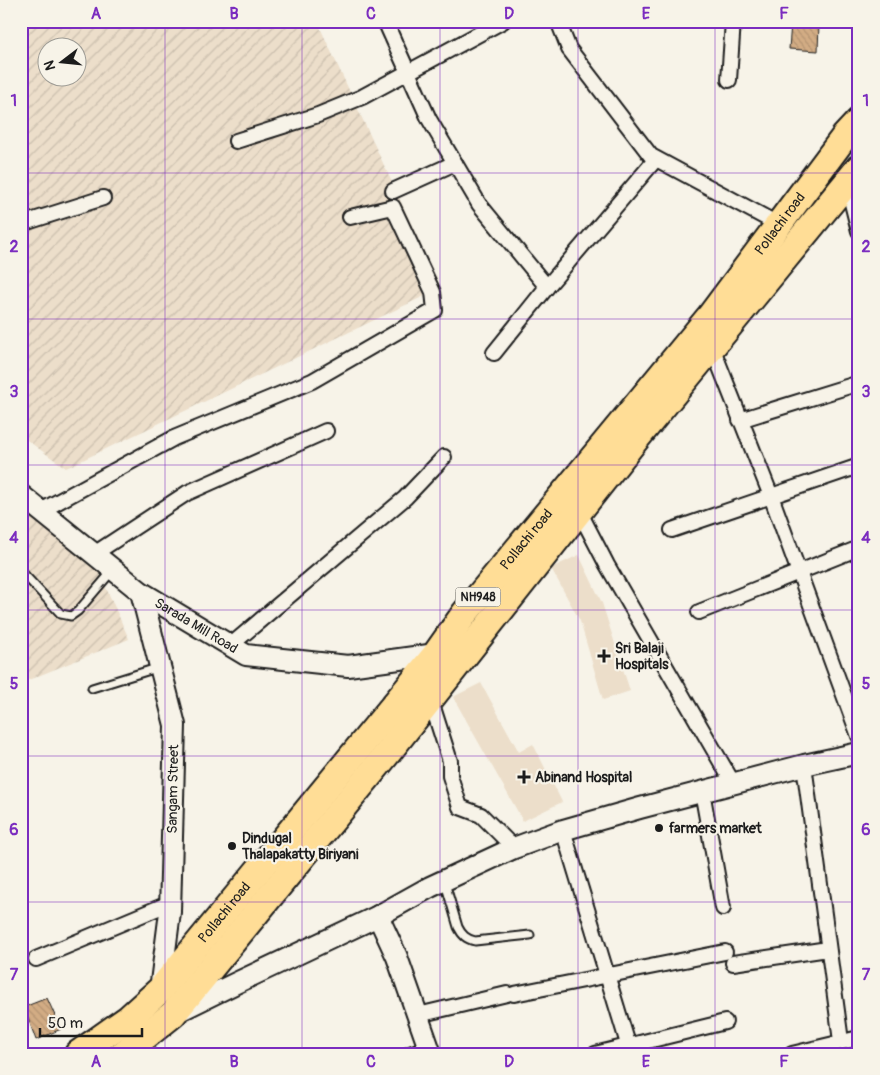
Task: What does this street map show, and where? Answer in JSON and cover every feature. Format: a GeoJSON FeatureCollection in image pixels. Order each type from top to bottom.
{"type":"FeatureCollection","features":[{"type":"Feature","properties":{"kind":"highway","name":"Pollachi road"},"geometry":{"type":"LineString","coordinates":[[78,1054],[129,1018],[160,990],[445,662],[466,613],[711,315],[845,136],[859,121]]}},
{"type":"Feature","properties":{"kind":"highway","name":"NH948"},"geometry":{"type":"LineString","coordinates":[[123,1054],[173,1014],[430,698],[445,662],[579,511],[853,175]]}},
{"type":"Feature","properties":{"kind":"main road","name":"Sarada Mill Road"},"geometry":{"type":"LineString","coordinates":[[21,495],[141,592],[246,655],[348,666],[445,662]]}},
{"type":"Feature","properties":{"kind":"main road","name":"Sangam Street"},"geometry":{"type":"LineString","coordinates":[[141,592],[175,725],[170,903],[160,990]]}},
{"type":"Feature","properties":{"kind":"main road"},"geometry":{"type":"LineString","coordinates":[[160,990],[173,1014],[236,982],[378,916],[444,880],[514,848],[563,830],[702,791],[804,764],[859,752]]}},
{"type":"Feature","properties":{"kind":"main road"},"geometry":{"type":"LineString","coordinates":[[378,916],[397,957],[418,1015],[423,1051]]}},
{"type":"Feature","properties":{"kind":"street"},"geometry":{"type":"LineString","coordinates":[[385,21],[429,118],[479,204],[547,287]]}},
{"type":"Feature","properties":{"kind":"street"},"geometry":{"type":"LineString","coordinates":[[236,141],[318,115],[362,96],[503,21]]}},
{"type":"Feature","properties":{"kind":"street"},"geometry":{"type":"LineString","coordinates":[[558,21],[569,49],[652,156],[779,224],[799,241]]}},
{"type":"Feature","properties":{"kind":"street"},"geometry":{"type":"LineString","coordinates":[[729,80],[733,21]]}},
{"type":"Feature","properties":{"kind":"street"},"geometry":{"type":"LineString","coordinates":[[494,353],[547,287],[656,159]]}},
{"type":"Feature","properties":{"kind":"street"},"geometry":{"type":"LineString","coordinates":[[393,191],[455,163]]}},
{"type":"Feature","properties":{"kind":"street"},"geometry":{"type":"LineString","coordinates":[[853,175],[859,231]]}},
{"type":"Feature","properties":{"kind":"street"},"geometry":{"type":"LineString","coordinates":[[21,224],[103,198]]}},
{"type":"Feature","properties":{"kind":"street"},"geometry":{"type":"LineString","coordinates":[[41,511],[174,438],[312,381],[435,310],[433,292],[393,207],[350,217]]}},
{"type":"Feature","properties":{"kind":"street"},"geometry":{"type":"LineString","coordinates":[[712,347],[771,496],[859,736]]}},
{"type":"Feature","properties":{"kind":"street"},"geometry":{"type":"LineString","coordinates":[[740,420],[856,384]]}},
{"type":"Feature","properties":{"kind":"street"},"geometry":{"type":"LineString","coordinates":[[94,554],[187,493],[326,431]]}},
{"type":"Feature","properties":{"kind":"street"},"geometry":{"type":"LineString","coordinates":[[231,645],[406,498],[444,457]]}},
{"type":"Feature","properties":{"kind":"street"},"geometry":{"type":"LineString","coordinates":[[672,530],[859,466]]}},
{"type":"Feature","properties":{"kind":"street"},"geometry":{"type":"LineString","coordinates":[[579,511],[607,565],[733,783]]}},
{"type":"Feature","properties":{"kind":"street"},"geometry":{"type":"LineString","coordinates":[[699,612],[859,548]]}},
{"type":"Feature","properties":{"kind":"street"},"geometry":{"type":"LineString","coordinates":[[430,698],[450,762],[450,776],[460,806],[481,815],[514,848]]}},
{"type":"Feature","properties":{"kind":"street"},"geometry":{"type":"LineString","coordinates":[[804,764],[841,1041]]}},
{"type":"Feature","properties":{"kind":"street"},"geometry":{"type":"LineString","coordinates":[[702,791],[723,908]]}},
{"type":"Feature","properties":{"kind":"street"},"geometry":{"type":"LineString","coordinates":[[563,830],[629,1050]]}},
{"type":"Feature","properties":{"kind":"street"},"geometry":{"type":"LineString","coordinates":[[36,959],[170,903]]}},
{"type":"Feature","properties":{"kind":"street"},"geometry":{"type":"LineString","coordinates":[[418,1015],[607,975],[729,958],[828,949]]}},
{"type":"Feature","properties":{"kind":"street"},"geometry":{"type":"LineString","coordinates":[[595,1054],[629,1050],[726,1022]]}},
{"type":"Feature","properties":{"kind":"street"},"geometry":{"type":"LineString","coordinates":[[792,1054],[859,1038]]}},
{"type":"Feature","properties":{"kind":"lane"},"geometry":{"type":"LineString","coordinates":[[21,571],[61,614],[71,616],[78,611],[113,569]]}},
{"type":"Feature","properties":{"kind":"lane"},"geometry":{"type":"LineString","coordinates":[[92,688],[160,667]]}},
{"type":"Feature","properties":{"kind":"lane"},"geometry":{"type":"LineString","coordinates":[[444,880],[458,927],[464,937],[475,941],[530,935]]}},
{"type":"Feature","properties":{"kind":"shaded area"},"geometry":{"type":"Polygon","coordinates":[[[21,21],[317,21],[441,288],[66,468],[21,436],[21,21]]]}},
{"type":"Feature","properties":{"kind":"shaded area"},"geometry":{"type":"Polygon","coordinates":[[[21,511],[95,563],[129,639],[21,683],[21,511]]]}},
{"type":"Feature","properties":{"kind":"shaded area","name":"Sri Balaji Hospitals"},"geometry":{"type":"Polygon","coordinates":[[[579,555],[602,603],[630,691],[603,700],[580,621],[551,568],[579,555]]]}},
{"type":"Feature","properties":{"kind":"shaded area","name":"Abinand Hospital"},"geometry":{"type":"Polygon","coordinates":[[[481,683],[519,752],[533,744],[562,802],[523,821],[453,697],[481,683]]]}},
{"type":"Feature","properties":{"kind":"building"},"geometry":{"type":"Polygon","coordinates":[[[791,23],[819,24],[818,51],[789,49],[791,23]]]}},
{"type":"Feature","properties":{"kind":"building"},"geometry":{"type":"Polygon","coordinates":[[[47,998],[61,1029],[36,1040],[24,1007],[47,998]]]}},
{"type":"Feature","properties":{"kind":"place","name":"Sri Balaji Hospitals"},"geometry":{"type":"Point","coordinates":[604,656]}},
{"type":"Feature","properties":{"kind":"place","name":"Abinand Hospital"},"geometry":{"type":"Point","coordinates":[524,777]}},
{"type":"Feature","properties":{"kind":"place","name":"farmers market"},"geometry":{"type":"Point","coordinates":[659,828]}},
{"type":"Feature","properties":{"kind":"place","name":"Dindugal Thalapakatty Biriyani"},"geometry":{"type":"Point","coordinates":[232,846]}}]}
